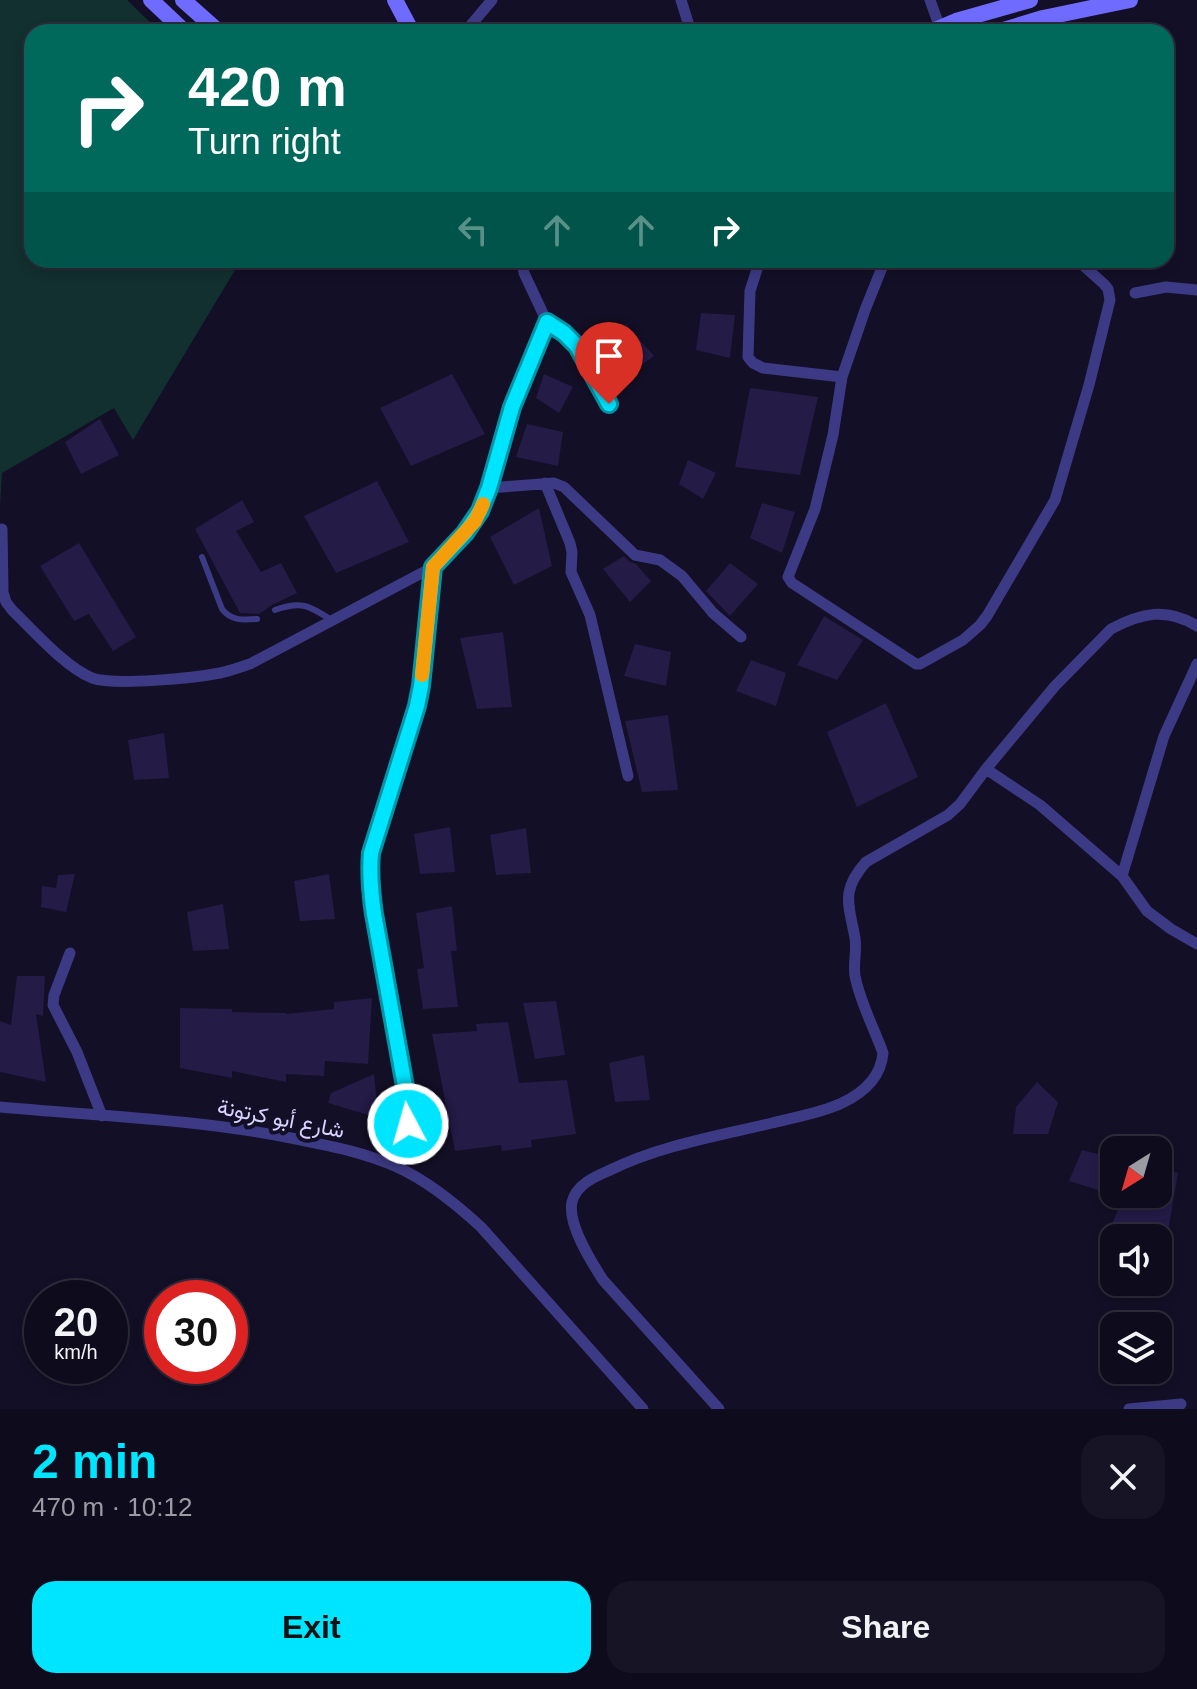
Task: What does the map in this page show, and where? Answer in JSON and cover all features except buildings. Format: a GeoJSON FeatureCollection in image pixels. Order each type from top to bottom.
{"type":"FeatureCollection","features":[{"type":"Feature","properties":{"kind":"street"},"geometry":{"type":"LineString","coordinates":[[151,0],[176,24]]}},
{"type":"Feature","properties":{"kind":"street"},"geometry":{"type":"LineString","coordinates":[[183,0],[210,24]]}},
{"type":"Feature","properties":{"kind":"street"},"geometry":{"type":"LineString","coordinates":[[395,0],[408,24]]}},
{"type":"Feature","properties":{"kind":"street"},"geometry":{"type":"LineString","coordinates":[[472,24],[492,0]]}},
{"type":"Feature","properties":{"kind":"street"},"geometry":{"type":"LineString","coordinates":[[681,0],[688,24]]}},
{"type":"Feature","properties":{"kind":"street"},"geometry":{"type":"LineString","coordinates":[[930,0],[934,24]]}},
{"type":"Feature","properties":{"kind":"street"},"geometry":{"type":"LineString","coordinates":[[949,24],[1030,0]]}},
{"type":"Feature","properties":{"kind":"street"},"geometry":{"type":"LineString","coordinates":[[1023,24],[1130,0]]}},
{"type":"Feature","properties":{"kind":"street"},"geometry":{"type":"LineString","coordinates":[[523,268],[547,322],[577,346],[609,404]]}},
{"type":"Feature","properties":{"kind":"street"},"geometry":{"type":"LineString","coordinates":[[524,273],[526,268]]}},
{"type":"Feature","properties":{"kind":"street"},"geometry":{"type":"LineString","coordinates":[[757,268],[750,291],[748,357],[763,368],[842,377]]}},
{"type":"Feature","properties":{"kind":"street"},"geometry":{"type":"LineString","coordinates":[[882,268],[842,377],[833,435],[815,509],[788,579],[916,664],[963,640],[980,625],[1059,490],[1110,300],[1108,289],[1086,268]]}},
{"type":"Feature","properties":{"kind":"street"},"geometry":{"type":"LineString","coordinates":[[1135,293],[1166,287],[1197,290]]}},
{"type":"Feature","properties":{"kind":"street"},"geometry":{"type":"LineString","coordinates":[[2,529],[6,602],[59,655],[93,678],[143,681],[224,672],[250,664],[433,567],[475,521],[489,488],[512,407],[547,322]]}},
{"type":"Feature","properties":{"kind":"street"},"geometry":{"type":"LineString","coordinates":[[489,488],[545,483],[557,483],[564,487],[635,555],[660,560],[682,576],[713,613],[741,637]]}},
{"type":"Feature","properties":{"kind":"street"},"geometry":{"type":"LineString","coordinates":[[545,483],[570,543],[571,572],[590,615],[628,776]]}},
{"type":"Feature","properties":{"kind":"street"},"geometry":{"type":"LineString","coordinates":[[400,1168],[408,1124],[408,1103],[379,943],[370,864],[419,696],[433,567]]}},
{"type":"Feature","properties":{"kind":"street"},"geometry":{"type":"LineString","coordinates":[[719,1409],[603,1280],[577,1230],[572,1201],[585,1183],[620,1164],[661,1150],[809,1114],[841,1103],[860,1092],[874,1079],[883,1053],[854,972],[855,941],[848,910],[849,891],[859,871],[866,862],[948,815],[960,804],[1055,686],[1111,629],[1153,614],[1183,618],[1197,626]]}},
{"type":"Feature","properties":{"kind":"street"},"geometry":{"type":"LineString","coordinates":[[1122,876],[1164,736],[1197,664]]}},
{"type":"Feature","properties":{"kind":"street"},"geometry":{"type":"LineString","coordinates":[[986,769],[1040,805],[1122,876],[1147,911],[1197,944]]}},
{"type":"Feature","properties":{"kind":"street"},"geometry":{"type":"LineString","coordinates":[[70,953],[53,1005],[77,1052],[102,1116]]}},
{"type":"Feature","properties":{"kind":"street","name":"شارع أبو كرتونة"},"geometry":{"type":"LineString","coordinates":[[0,1107],[196,1123],[270,1134],[329,1145],[400,1168],[442,1195],[481,1227],[643,1409]]}},
{"type":"Feature","properties":{"kind":"street"},"geometry":{"type":"LineString","coordinates":[[1129,1409],[1181,1404]]}},
{"type":"Feature","properties":{"kind":"lane"},"geometry":{"type":"LineString","coordinates":[[202,557],[226,615],[243,620],[257,619]]}},
{"type":"Feature","properties":{"kind":"lane"},"geometry":{"type":"LineString","coordinates":[[275,610],[289,605],[311,606],[333,621]]}},
{"type":"Feature","properties":{"kind":"green space"},"geometry":{"type":"Polygon","coordinates":[[[0,0],[127,0],[152,24],[24,24],[24,268],[235,270],[133,440],[114,408],[2,473],[0,506],[0,0]]]}},
{"type":"Feature","properties":{"kind":"slow traffic"},"geometry":{"type":"LineString","coordinates":[[422,675],[433,567],[475,521],[483,504]]}},
{"type":"Feature","properties":{"kind":"route"},"geometry":{"type":"LineString","coordinates":[[408,1124],[408,1103],[374,914],[370,864],[417,706],[433,567],[465,533],[480,511],[512,407],[547,322],[577,346],[609,404]]}}]}
